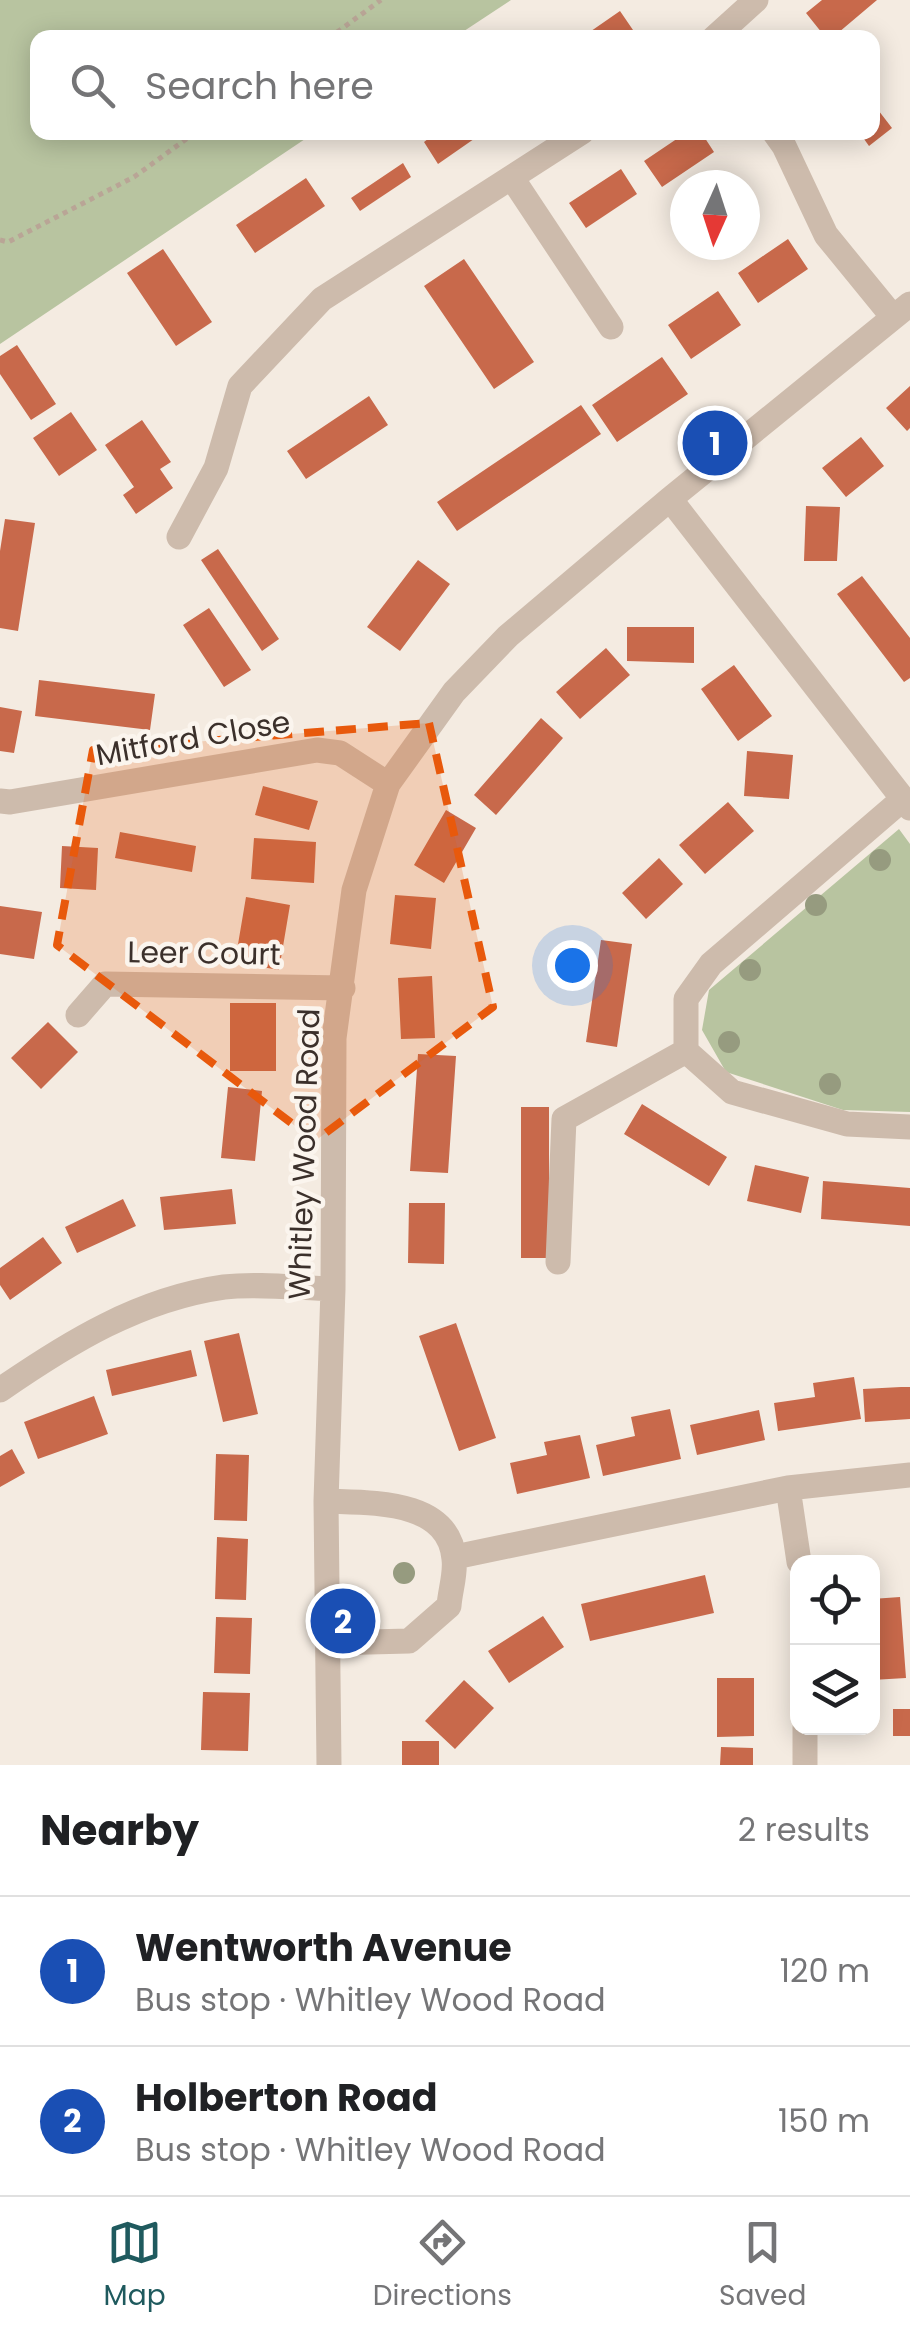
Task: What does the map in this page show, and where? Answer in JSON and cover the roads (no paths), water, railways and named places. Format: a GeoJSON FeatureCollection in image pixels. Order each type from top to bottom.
{"type":"FeatureCollection","features":[{"type":"Feature","properties":{"kind":"street"},"geometry":{"type":"LineString","coordinates":[[723,30],[756,0]]}},
{"type":"Feature","properties":{"kind":"street"},"geometry":{"type":"LineString","coordinates":[[179,537],[216,468],[240,386],[322,299],[570,140]]}},
{"type":"Feature","properties":{"kind":"street"},"geometry":{"type":"LineString","coordinates":[[780,140],[826,235],[901,310]]}},
{"type":"Feature","properties":{"kind":"street"},"geometry":{"type":"LineString","coordinates":[[512,178],[611,327]]}},
{"type":"Feature","properties":{"kind":"street","name":"Whitley Wood Road"},"geometry":{"type":"LineString","coordinates":[[329,1765],[326,1500],[333,1289],[334,1038],[354,890],[388,784],[454,692],[508,636],[901,310]]}},
{"type":"Feature","properties":{"kind":"street"},"geometry":{"type":"LineString","coordinates":[[670,498],[907,804],[711,964],[686,999],[686,1051],[732,1092],[848,1124],[910,1127]]}},
{"type":"Feature","properties":{"kind":"street","name":"Mitford Close"},"geometry":{"type":"LineString","coordinates":[[0,801],[317,750],[340,753],[388,784]]}},
{"type":"Feature","properties":{"kind":"street","name":"Leer Court"},"geometry":{"type":"LineString","coordinates":[[78,1015],[105,984],[342,988]]}},
{"type":"Feature","properties":{"kind":"street"},"geometry":{"type":"LineString","coordinates":[[558,1262],[564,1118],[686,1051]]}},
{"type":"Feature","properties":{"kind":"street"},"geometry":{"type":"LineString","coordinates":[[0,1390],[58,1350],[127,1313],[225,1287],[333,1289]]}},
{"type":"Feature","properties":{"kind":"street"},"geometry":{"type":"LineString","coordinates":[[455,1558],[788,1488],[910,1475]]}},
{"type":"Feature","properties":{"kind":"street"},"geometry":{"type":"LineString","coordinates":[[788,1488],[798,1555]]}},
{"type":"Feature","properties":{"kind":"street"},"geometry":{"type":"LineString","coordinates":[[326,1500],[401,1504],[440,1524],[455,1558],[449,1606],[408,1641],[330,1643]]}},
{"type":"Feature","properties":{"kind":"street"},"geometry":{"type":"LineString","coordinates":[[805,1765],[806,1735]]}},
{"type":"Feature","properties":{"kind":"place","name":"Wentworth Avenue"},"geometry":{"type":"Point","coordinates":[715,443]}},
{"type":"Feature","properties":{"kind":"place","name":"Holberton Road"},"geometry":{"type":"Point","coordinates":[343,1621]}}]}
